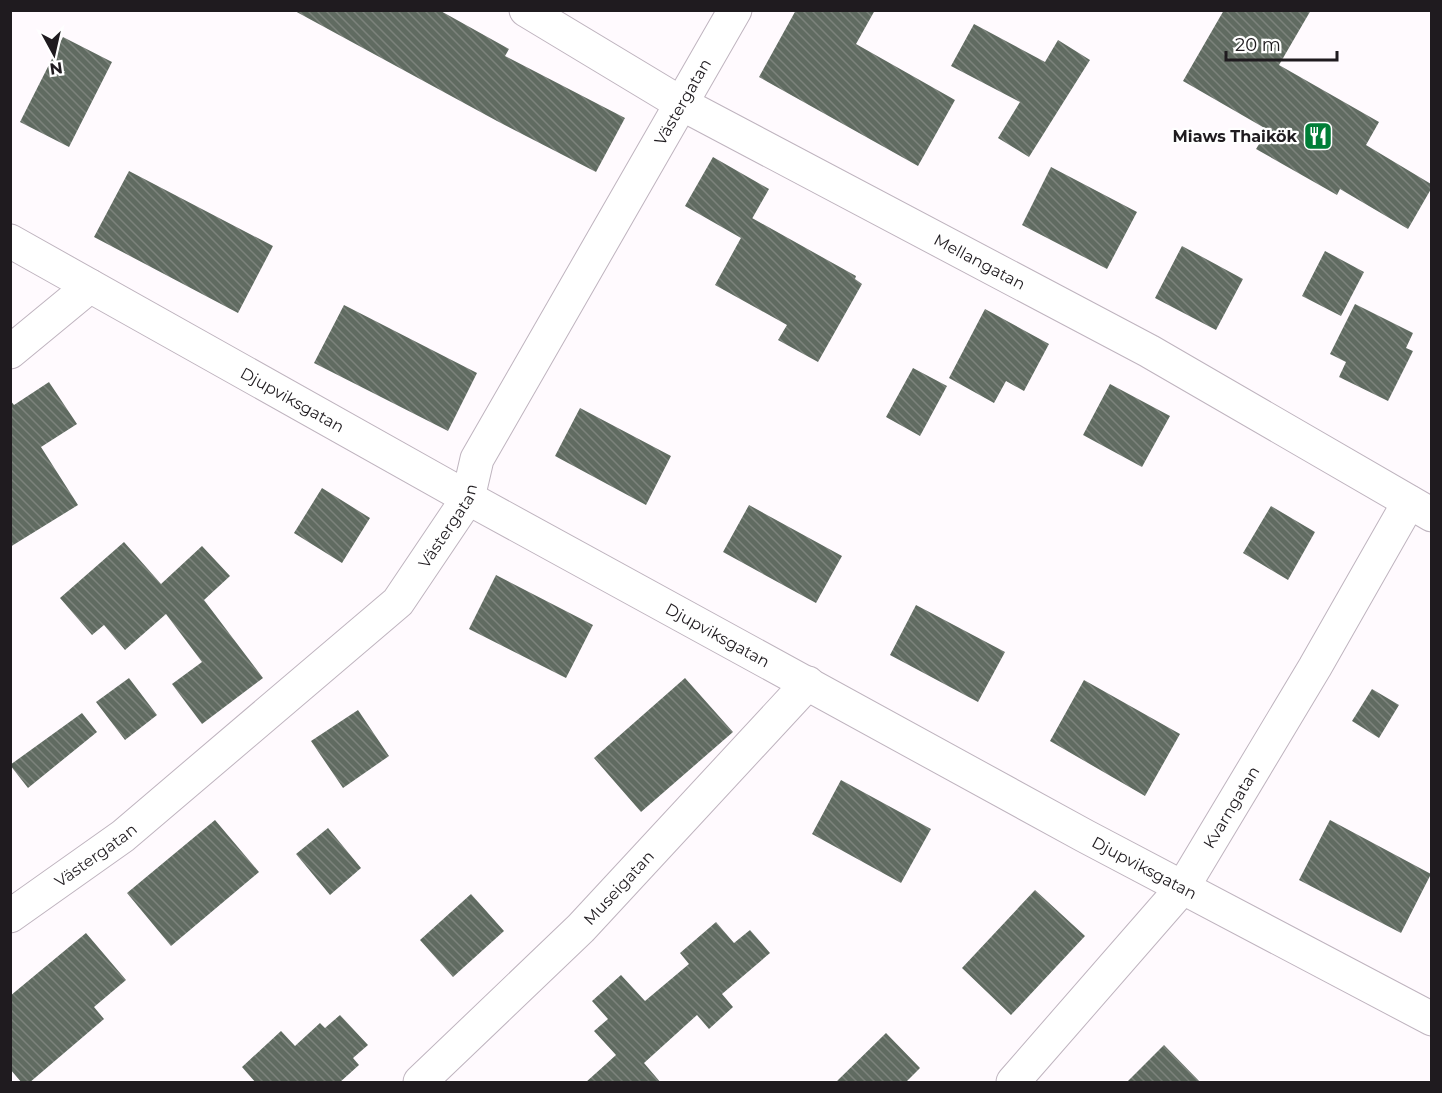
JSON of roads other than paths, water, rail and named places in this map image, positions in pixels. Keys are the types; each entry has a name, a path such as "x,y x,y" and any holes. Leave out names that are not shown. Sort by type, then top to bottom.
{"street":[{"name":"Mellangatan","path":"526,10 682,104 1149,351 1420,509"},
{"name":"Västergatan","path":"10,916 123,836 398,602 468,498 477,459 735,10"},
{"name":"Djupviksgatan","path":"10,241 468,498 1085,836 1431,1019"},
{"path":"10,352 90,286"},
{"name":"Kvarngatan","path":"1013,1083 1183,887 1315,667 1420,509"},
{"name":"Museigatan","path":"420,1083 581,928 808,683"}],"place":[{"name":"Miaws Thaikök","path":"1318,136"}]}
